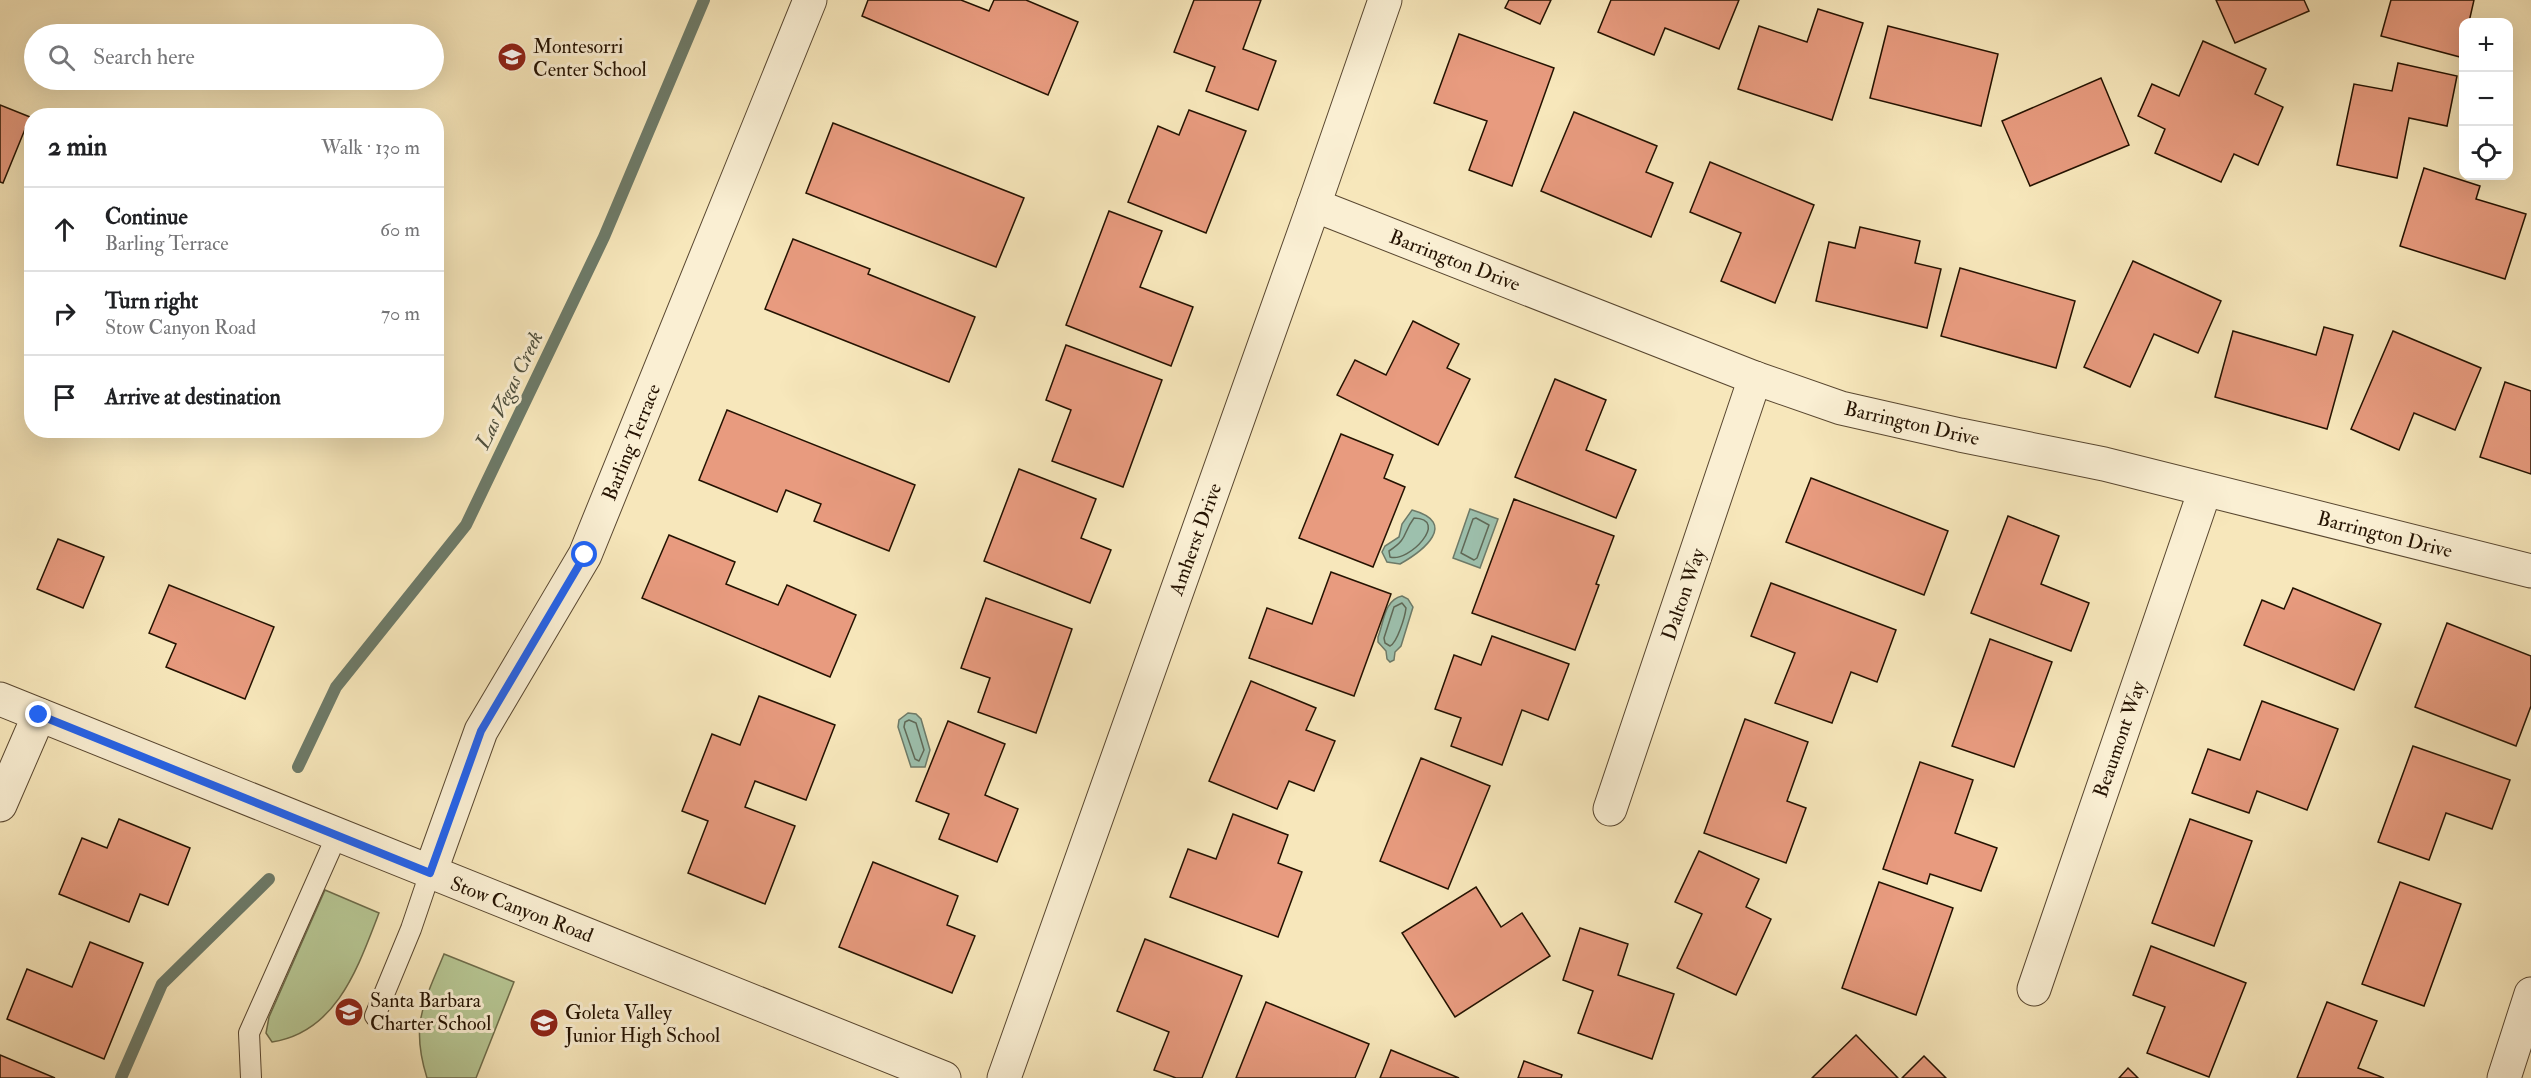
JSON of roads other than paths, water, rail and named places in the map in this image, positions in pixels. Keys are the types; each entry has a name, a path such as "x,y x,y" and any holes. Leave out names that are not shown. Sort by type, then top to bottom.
{"street":[{"name":"Barling Terrace","path":"430,873 481,731 585,555 810,0"},
{"name":"Amherst Drive","path":"1004,1078 1385,0"},
{"name":"Barrington Drive","path":"1314,205 1755,378 1841,408 2104,464 2531,571"},
{"name":"Dalton Way","path":"1610,809 1755,378"},
{"name":"Beaumont Way","path":"2034,989 2205,490"},
{"name":"Stow Canyon Road","path":"0,699 944,1078"},
{"path":"0,805 39,715"},
{"path":"2504,1078 2531,994"}],"lane":[{"path":"251,1078 249,1034 338,835"},
{"path":"375,1016 411,929 430,873"}],"water":[{"path":"1470,509 1498,519 1480,568 1453,558"},
{"path":"1412,510 1433,522 1435,529 1432,537 1418,552 1400,564 1387,562 1382,552 1385,546 1399,537 1402,524"},
{"path":"1402,596 1408,599 1413,607 1401,646 1395,652 1394,660 1390,662 1386,651 1378,642 1378,637 1388,607 1396,598"},
{"path":"908,713 916,714 921,719 930,750 925,767 911,767 898,727 899,720"}],"waterway":[{"name":"Las Vegas Creek","path":"298,767 336,687 466,525 604,237 704,0"},
{"name":"Las Vegas Creek","path":"121,1078 162,984 269,879"}],"place":[{"name":"Montesorri Center School","path":"512,57"},
{"name":"Santa Barbara Charter School","path":"349,1012"},
{"name":"Goleta Valley Junior High School","path":"544,1023"}]}
